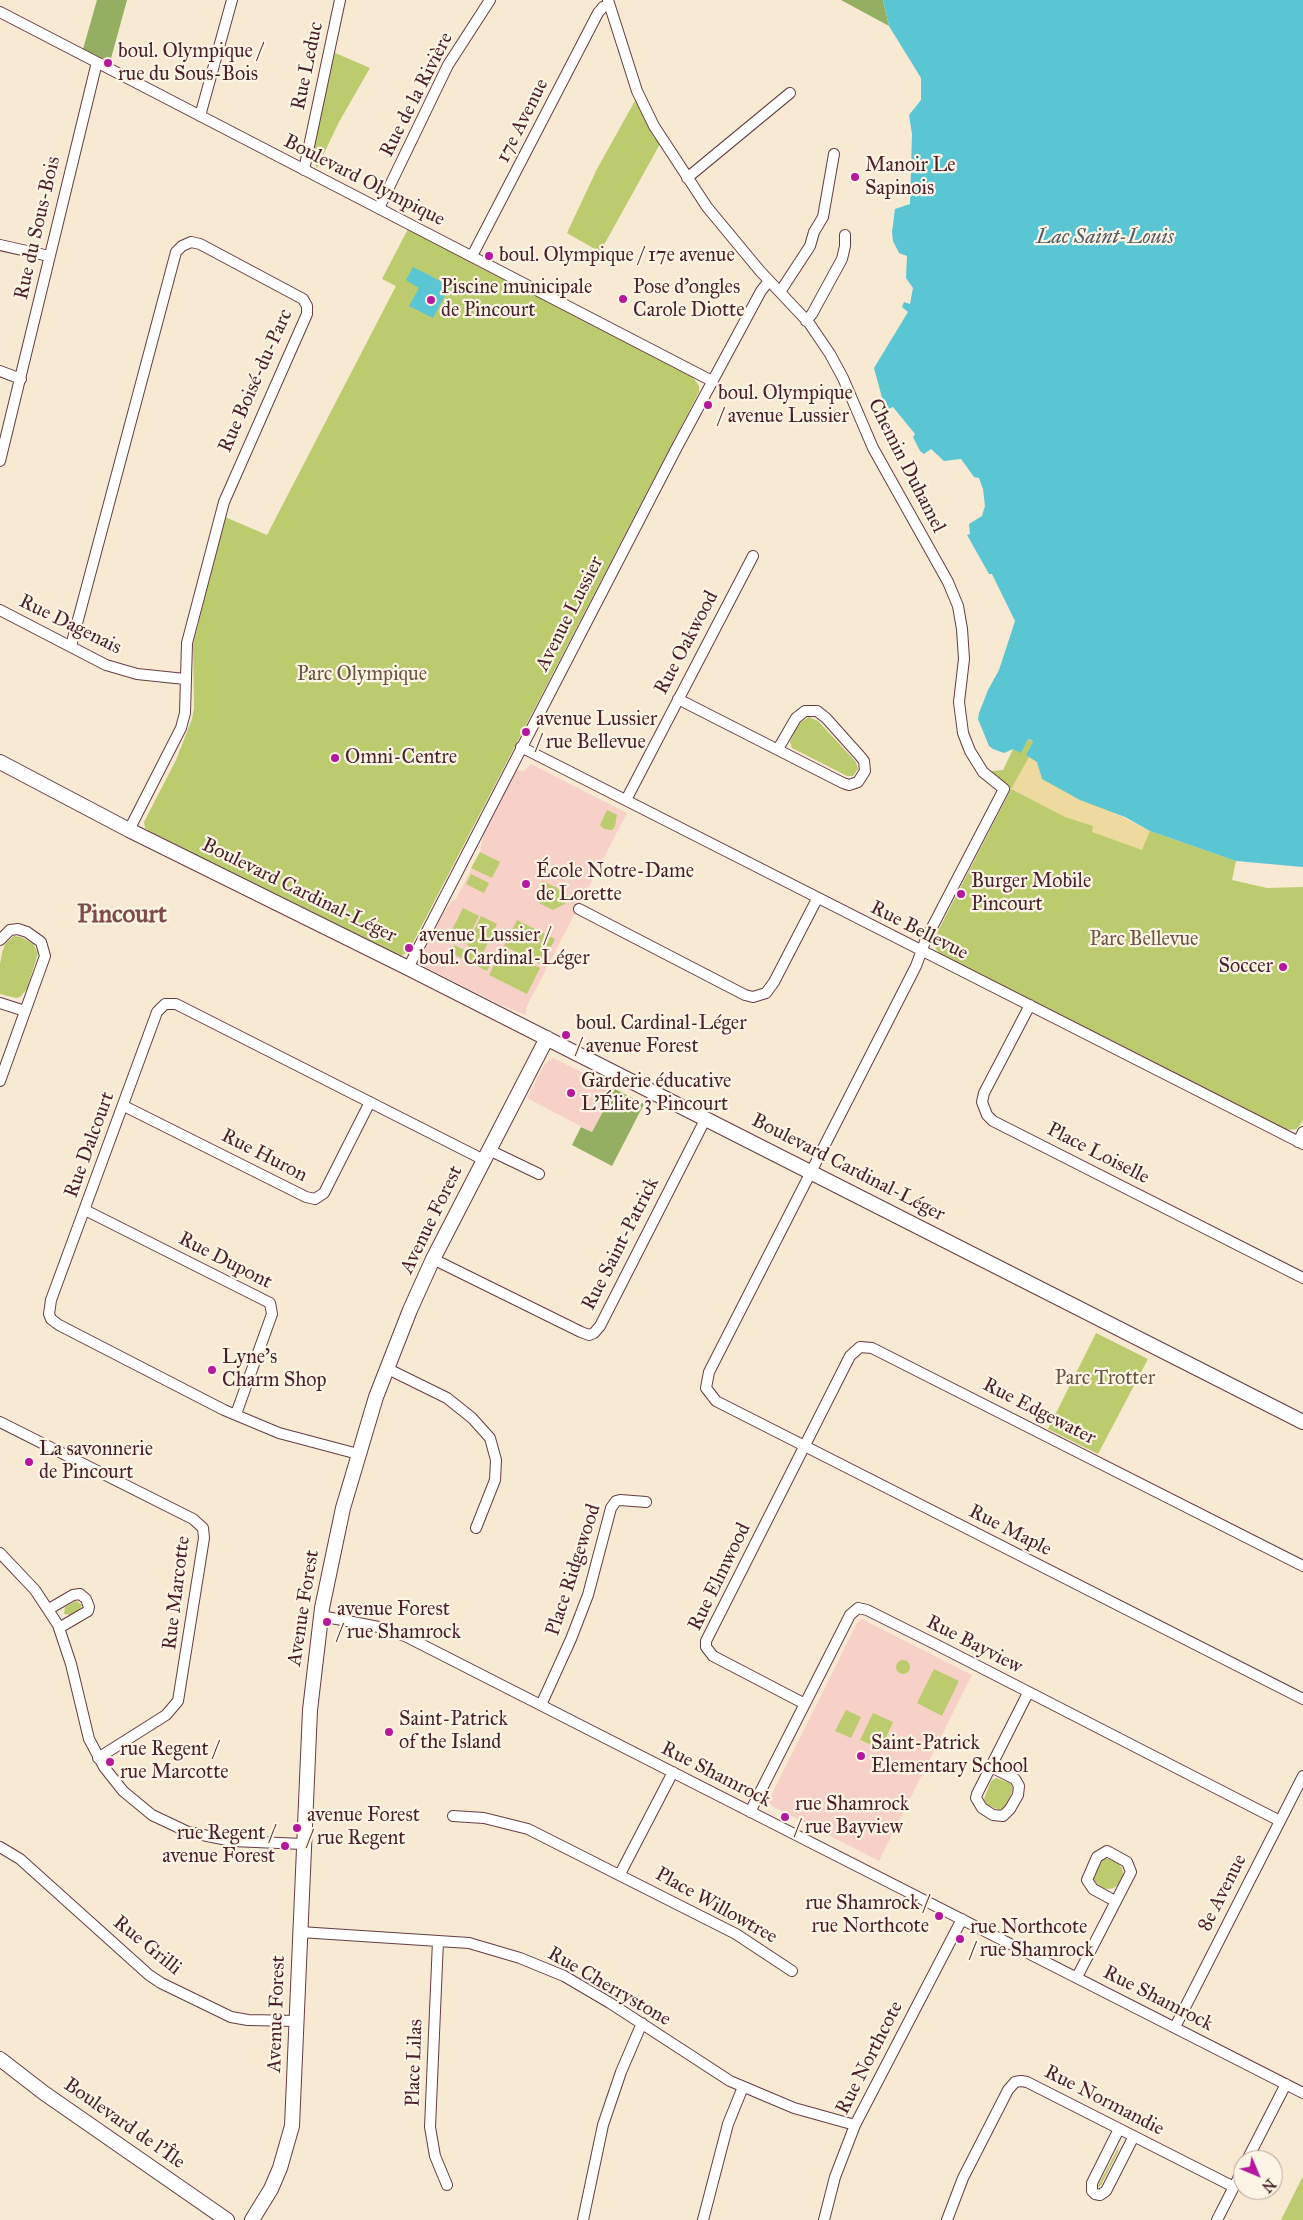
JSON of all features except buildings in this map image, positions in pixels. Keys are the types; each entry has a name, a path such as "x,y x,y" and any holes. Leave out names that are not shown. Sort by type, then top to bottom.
{"street":[{"path":"200,116 232,0"},
{"name":"Rue Leduc","path":"304,170 340,0"},
{"name":"Rue de la Rivière","path":"379,208 448,65 490,0"},
{"name":"Chemin Duhamel","path":"608,2 639,97 687,178 714,217 806,321 836,363 876,454 953,593 961,617 964,645 959,701 963,733 970,751 983,772 1004,789 921,952"},
{"name":"17e Avenue","path":"472,256 588,32 601,9 608,2"},
{"name":"Boulevard Olympique","path":"0,12 712,381"},
{"name":"Rue du Sous-Bois","path":"0,461 97,62"},
{"path":"687,178 790,93"},
{"path":"780,292 810,246 814,232 823,217 834,154"},
{"path":"806,321 812,314 842,259 845,235"},
{"name":"Rue Boisé-du-Parc","path":"71,646 176,252 182,246 191,242 200,244 303,299 307,306 307,314 224,502 191,620 187,643 185,713 181,728 129,830"},
{"path":"0,245 50,256"},
{"name":"Avenue Lussier","path":"408,968 712,381 761,291 769,281"},
{"path":"0,371 21,379"},
{"name":"Rue Oakwood","path":"626,800 753,556"},
{"name":"Rue Dagenais","path":"0,610 106,665 137,674 185,679"},
{"path":"678,699 843,783 849,785 858,782 865,771 864,761 860,756 826,718 817,712 805,711 796,718 778,749"},
{"name":"Rue Bellevue","path":"521,747 921,952 1030,1005 1301,1143"},
{"name":"Boulevard Cardinal-Léger","path":"0,762 129,830 706,1118 1303,1422"},
{"path":"579,909 745,995 753,997 766,993 774,982 817,899"},
{"path":"0,940 4,934 18,929 36,937 44,949 43,965 0,1081"},
{"path":"811,1172 916,966 921,952"},
{"path":"0,1003 25,1011"},
{"name":"Rue Dalcourt","path":"358,1454 279,1433 236,1414 51,1319 49,1308 51,1300 160,1007 170,1003 176,1004 370,1102 486,1155 539,1174"},
{"name":"Place Loiselle","path":"1030,1005 984,1093 982,1102 987,1116 993,1121 1303,1278"},
{"name":"Avenue Forest","path":"252,2220 276,2178 290,2135 311,1700 321,1616 334,1546 358,1454 386,1368 433,1259 547,1038"},
{"name":"Rue Huron","path":"124,1106 306,1197 315,1199 324,1193 370,1102"},
{"name":"Rue Saint-Patrick","path":"433,1259 581,1332 589,1335 594,1333 600,1326 706,1118"},
{"path":"1301,1143 1303,1132"},
{"name":"Rue Maple","path":"811,1172 709,1372 706,1388 716,1401 1303,1699"},
{"name":"Rue Dupont","path":"85,1210 270,1303 272,1314 236,1414"},
{"name":"Rue Edgewater","path":"805,1446 850,1356 854,1350 866,1346 1049,1436 1303,1566"},
{"path":"386,1368 454,1402 490,1438 496,1460 495,1480 476,1528"},
{"name":"Rue Marcotte","path":"0,1422 193,1519 203,1528 204,1538 178,1702 166,1715 98,1758"},
{"name":"Rue Elmwood","path":"805,1446 706,1641 706,1647 713,1656 805,1704"},
{"name":"Place Ridgewood","path":"541,1705 568,1647 588,1595 610,1508 616,1501 620,1500 646,1502"},
{"path":"0,1553 26,1579 49,1609 59,1628 71,1664 85,1730 109,1776 133,1800 152,1815 175,1827 215,1839 303,1844"},
{"path":"49,1609 76,1594 84,1596 86,1599 89,1607 88,1611 59,1628"},
{"name":"Rue Bayview","path":"750,1812 850,1615 858,1608 867,1610 1280,1821"},
{"name":"Rue Shamrock","path":"321,1616 384,1628 407,1636 1303,2093"},
{"path":"991,1767 1015,1779 1019,1786 1018,1794 1010,1809 1003,1816 993,1814 982,1808 976,1802 977,1794 1028,1693"},
{"path":"620,1874 673,1772"},
{"name":"8e Avenue","path":"1174,2027 1303,1776"},
{"name":"Place Willowtree","path":"453,1816 484,1818 528,1829 736,1934 792,1971"},
{"name":"Rue Grilli","path":"0,1847 20,1859 148,1975 161,1983 231,2017 248,2020 297,2021"},
{"path":"1076,1977 1129,1877 1131,1868 1127,1862 1107,1851 1099,1854 1087,1880 1093,1889 1115,1901"},
{"name":"Rue Northcote","path":"824,2220 835,2177 855,2125 962,1919"},
{"name":"Rue Cherrystone","path":"300,1932 469,1943 520,1958 564,1976 642,2023 716,2073 743,2088 794,2108 855,2125"},
{"name":"Place Lilas","path":"438,1940 430,2127 435,2156 447,2185"},
{"path":"583,2220 604,2125 621,2072 642,2023"},
{"name":"Boulevard de l'Île","path":"0,2059 44,2093 227,2220"},
{"name":"Rue Normandie","path":"947,2220 963,2178 1008,2090 1015,2082 1027,2082 1233,2186"},
{"path":"1252,2150 1286,2084"},
{"path":"703,2220 728,2124 743,2088"},
{"path":"1120,2129 1092,2183 1092,2191 1096,2194 1100,2195 1106,2191 1134,2136"},
{"path":"1217,2220 1233,2189"}],"shaded area":[{"name":"École Notre-Dame de Lorette","path":"531,764 627,813 526,1008 526,1015 503,1006 425,967 420,958 450,903 456,899 480,852 485,827 515,770 524,771"},
{"name":"Garderie éducative L'Élite 3 Pincourt","path":"553,1058 615,1089 592,1132 527,1098 545,1064"},
{"name":"Saint-Patrick Elementary School","path":"862,1619 972,1675 879,1861 772,1806 768,1802 857,1623"}],"green space":[{"path":"97,0 127,0 110,62 83,49"},
{"path":"841,0 883,0 889,26"},
{"path":"333,52 370,68 339,122 317,168 312,159"},
{"path":"636,99 653,136 660,144 600,252 567,233 597,169"},
{"name":"Parc Olympique","path":"408,229 692,376 699,386 699,392 408,952 399,957 151,832 145,828 144,822 176,760 192,719 194,708 193,645 225,517 267,535 396,286 382,279"},
{"path":"809,717 818,721 856,762 858,769 853,776 847,776 792,748 790,742 798,724"},
{"name":"Parc Bellevue","path":"1028,739 1033,742 1040,775 1049,785 1150,831 1236,861 1232,880 1267,888 1303,887 1303,1120 1297,1129 1285,1130 952,962 936,949 934,939 1011,789 991,771 1003,770 1013,749"},
{"path":"607,810 617,815 615,826 612,830 604,829 600,825"},
{"path":"480,852 500,862 492,878 471,868"},
{"path":"471,874 489,883 484,893 466,884"},
{"path":"543,881 557,888 568,897 565,904 553,910 539,903 539,888"},
{"path":"463,908 479,916 465,944 449,936"},
{"path":"481,916 497,924 483,953 467,945"},
{"path":"517,920 555,939 542,965 504,946"},
{"path":"14,936 21,937 33,944 38,953 27,989 20,997 16,998 0,994 2,953 5,944"},
{"path":"454,945 491,963 487,971 451,953"},
{"path":"502,949 540,968 527,994 489,975"},
{"path":"615,1089 644,1104 612,1166 572,1145 581,1127 592,1132"},
{"name":"Parc Trotter","path":"1096,1333 1148,1359 1098,1454 1048,1429"},
{"path":"76,1601 82,1605 80,1609 70,1615 64,1614 65,1607"},
{"path":"903,1660 908,1662 910,1667 908,1672 903,1674 898,1672 896,1667 898,1662"},
{"path":"934,1669 959,1681 942,1716 917,1703"},
{"path":"846,1710 861,1717 851,1738 835,1731"},
{"path":"873,1713 893,1722 881,1749 860,1740"},
{"path":"996,1778 1010,1783 1013,1789 1006,1806 1000,1810 987,1805 984,1799 991,1781"},
{"path":"1108,1859 1118,1864 1123,1874 1118,1884 1108,1889 1098,1884 1093,1874 1098,1864"},
{"path":"1119,2146 1118,2152 1100,2187 1098,2186"},
{"path":"1303,2176 1303,2220 1281,2220"}],"sand":[{"path":"1029,757 1037,762 1040,775 1150,831 1142,850 1092,832 1093,826 1065,817 1011,789"}],"water":[{"name":"Lac Saint-Louis","path":"883,0 1303,0 1303,867 1236,861 1150,831 1125,817 1080,800 1042,779 1037,762 1026,755 1033,742 1031,740 1028,739 1021,753 1013,749 1004,753 989,746 978,719 979,713 988,690 999,670 1015,621 992,574 989,574 967,535 970,534 969,524 982,516 985,506 983,489 979,478 974,477 961,459 944,461 931,449 924,454 920,451 913,437 915,434 893,407 888,409 884,405 874,368 908,312 902,307 904,302 910,304 913,288 906,278 907,256 899,253 893,241 892,232 895,209 910,204 912,134 909,115 921,100 921,78 889,26"},
{"path":"413,267 450,286 433,318 409,306 419,288 406,280"}],"place":[{"name":"boul. Olympique / rue du Sous-Bois","path":"108,63"},
{"name":"Manoir Le Sapinois","path":"855,177"},
{"name":"boul. Olympique / 17e avenue","path":"489,256"},
{"name":"Pose d'ongles Carole Diotte","path":"623,299"},
{"name":"Piscine municipale de Pincourt","path":"431,300"},
{"name":"boul. Olympique / avenue Lussier","path":"708,405"},
{"name":"avenue Lussier / rue Bellevue","path":"526,732"},
{"name":"Omni-Centre","path":"335,758"},
{"name":"École Notre-Dame de Lorette","path":"526,884"},
{"name":"Burger Mobile Pincourt","path":"961,894"},
{"name":"avenue Lussier / boul. Cardinal-Léger","path":"409,948"},
{"name":"Soccer","path":"1283,967"},
{"name":"boul. Cardinal-Léger / avenue Forest","path":"566,1035"},
{"name":"Garderie éducative L'Élite 3 Pincourt","path":"571,1093"},
{"name":"Lyne's Charm Shop","path":"212,1370"},
{"name":"La savonnerie de Pincourt","path":"29,1462"},
{"name":"avenue Forest / rue Shamrock","path":"327,1622"},
{"name":"Saint-Patrick of the Island","path":"389,1732"},
{"name":"Saint-Patrick Elementary School","path":"861,1756"},
{"name":"rue Regent / rue Marcotte","path":"110,1762"},
{"name":"rue Shamrock / rue Bayview","path":"785,1817"},
{"name":"avenue Forest / rue Regent","path":"297,1828"},
{"name":"rue Regent / avenue Forest","path":"285,1846"},
{"name":"rue Shamrock / rue Northcote","path":"939,1916"},
{"name":"rue Northcote / rue Shamrock","path":"960,1939"}],"district":[{"name":"Pincourt","path":"122,916"}]}
